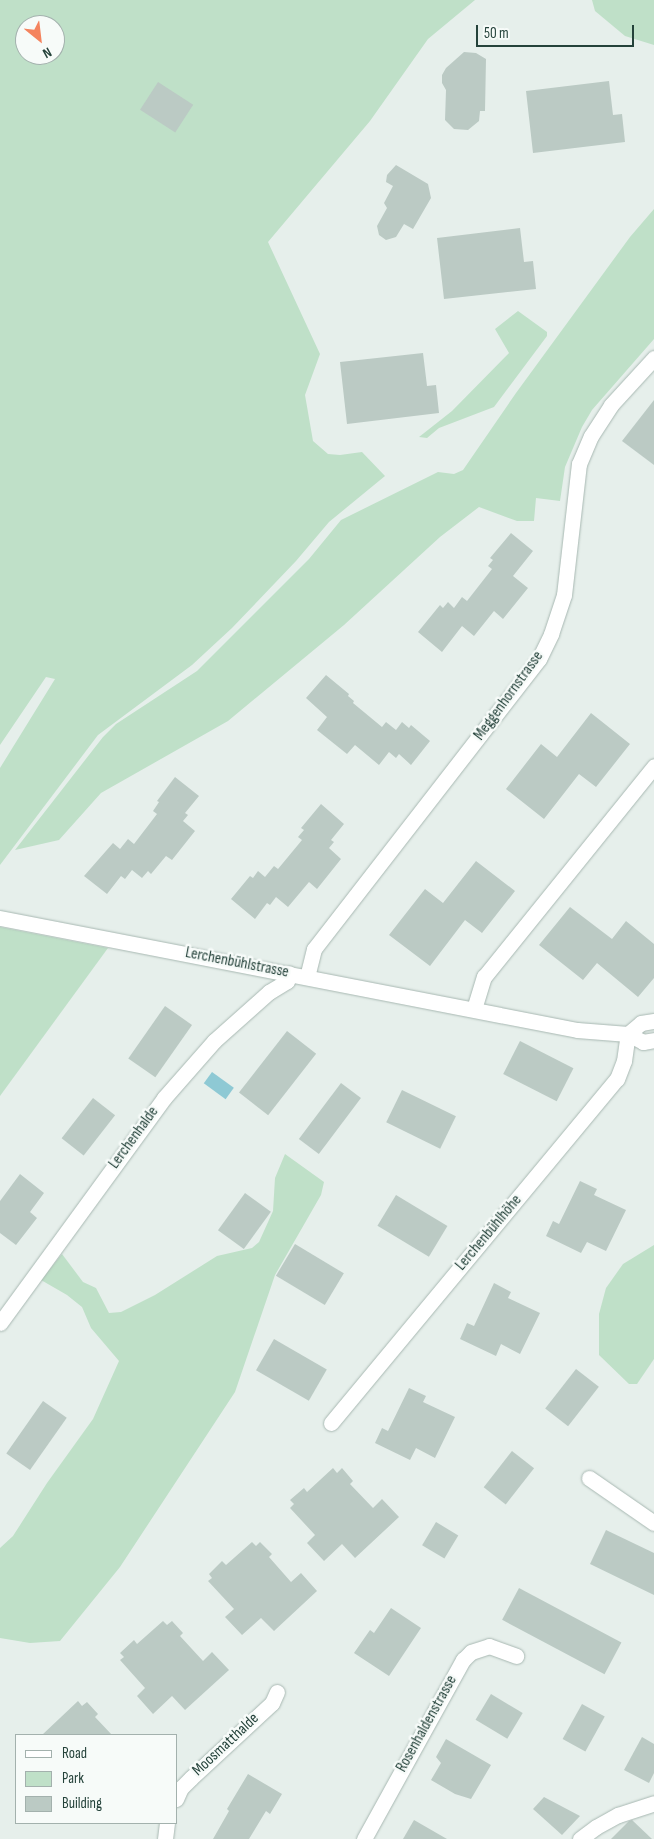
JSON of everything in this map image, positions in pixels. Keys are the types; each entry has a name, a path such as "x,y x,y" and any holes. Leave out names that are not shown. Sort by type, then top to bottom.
{"street":[{"name":"Meggenhornstrasse","path":"307,977 314,949 539,659 551,634 564,595 579,464 591,436 611,405 654,358"},
{"path":"474,1009 484,978 654,766"},
{"name":"Lerchenbühlstrasse","path":"0,918 577,1030 628,1034 643,1042 654,1040"},
{"name":"Lerchenhalde","path":"0,1323 164,1098 214,1041 269,992 286,981 289,973"},
{"path":"628,1034 641,1023 654,1021"},
{"name":"Lerchenbühlhöhe","path":"331,1423 617,1079 624,1060 628,1034"},
{"path":"589,1478 654,1523"},
{"name":"Rosenhaldenstrasse","path":"364,1839 463,1660 471,1652 489,1646 516,1656"},
{"name":"Moosmatthalde","path":"178,1795 191,1778 272,1703 277,1692"},
{"path":"580,1839 618,1815 654,1803"},
{"path":"165,1839 167,1824"}],"green space":[{"path":"0,0 475,0 428,39 370,121 268,242 320,354 305,395 313,441 328,454 340,455 362,452 385,476 329,522 296,561 232,628 192,665 98,735 0,865 0,768 55,679 46,677 0,745"},
{"path":"592,0 654,0 654,45 625,36 595,11"},
{"path":"654,209 654,339 592,410 582,427 565,467 560,501 536,498 534,521 517,521 479,507 440,537 344,625 228,721 101,793 59,840 15,850 103,737 116,724 197,671 309,559 341,520 438,472 454,474 463,470 516,393 630,237"},
{"path":"518,311 547,332 547,336 494,407 439,428 427,438 419,437 452,411 509,353 495,329"},
{"path":"0,927 108,948 0,1096"},
{"path":"285,1154 324,1182 321,1195 275,1275 235,1392 120,1567 60,1641 30,1643 0,1638 0,1548 13,1536 47,1483 93,1419 119,1361 91,1328 82,1307 67,1295 41,1280 62,1254 83,1282 96,1288 109,1313 121,1312 155,1295 217,1256 252,1248 259,1242 273,1211 275,1178"},
{"path":"654,1245 654,1359 637,1384 629,1384 599,1355 599,1314 606,1288 623,1264"}],"water":[{"path":"212,1072 234,1088 226,1099 204,1083"}],"building":[{"path":"464,52 476,53 486,59 485,111 480,111 479,121 468,130 454,129 445,120 446,90 442,83 442,75 446,68"},
{"path":"609,81 613,115 622,114 625,142 533,153 526,91"},
{"path":"158,82 193,105 175,133 140,110"},
{"path":"396,165 428,184 431,198 413,229 404,224 396,237 386,240 379,235 377,226 387,208 384,203 393,186 386,182 387,175"},
{"path":"520,228 524,262 533,261 536,289 444,299 437,238"},
{"path":"423,353 427,386 436,385 439,413 347,424 340,362"},
{"path":"654,400 654,465 622,441"},
{"path":"511,533 533,551 513,576 528,588 503,619 494,611 474,636 462,626 442,652 418,632 440,605 443,608 448,602 454,608 462,597 467,601 492,569 488,566 493,560 490,558"},
{"path":"326,675 349,694 348,696 354,701 353,703 382,727 386,722 396,730 402,722 409,728 411,725 430,741 411,765 399,754 396,758 389,752 379,765 355,745 347,754 317,730 327,717 306,698"},
{"path":"591,713 630,744 596,787 579,774 544,819 506,789 541,744 557,757"},
{"path":"175,777 199,796 185,813 188,815 183,821 195,831 172,860 166,856 151,874 148,871 142,878 132,870 125,879 121,876 107,894 84,876 113,843 120,849 128,839 134,844 157,814 153,811 159,802 157,801"},
{"path":"321,804 344,824 331,840 334,842 329,848 341,859 317,889 309,882 288,907 276,897 270,905 267,903 255,919 231,899 250,876 253,878 258,871 265,877 274,866 278,869 302,840 298,837 304,830 301,828"},
{"path":"476,861 515,891 482,933 465,920 430,966 389,935 425,889 443,903"},
{"path":"570,907 612,939 626,921 654,944 654,978 638,997 597,963 583,980 539,945"},
{"path":"165,1006 192,1025 155,1077 128,1058"},
{"path":"287,1031 316,1054 268,1115 239,1092"},
{"path":"520,1041 573,1068 557,1101 503,1074"},
{"path":"341,1083 361,1098 319,1154 299,1139"},
{"path":"402,1090 456,1116 440,1149 386,1122"},
{"path":"93,1098 115,1115 84,1155 62,1138"},
{"path":"20,1174 44,1193 30,1212 37,1218 16,1245 0,1233 0,1201"},
{"path":"580,1181 597,1189 594,1195 626,1210 606,1251 587,1242 581,1253 546,1236 553,1221 559,1224"},
{"path":"245,1193 271,1212 244,1249 218,1230"},
{"path":"396,1195 447,1226 429,1257 377,1226"},
{"path":"295,1244 344,1273 325,1305 276,1276"},
{"path":"494,1283 511,1292 508,1298 540,1313 520,1354 501,1344 496,1356 460,1339 467,1323 474,1326"},
{"path":"274,1339 327,1370 309,1401 256,1370"},
{"path":"576,1369 599,1387 568,1426 545,1408"},
{"path":"409,1388 426,1396 423,1402 455,1417 435,1458 416,1448 410,1460 375,1443 382,1428 388,1431"},
{"path":"43,1401 67,1418 30,1470 6,1453"},
{"path":"512,1451 534,1468 506,1504 484,1487"},
{"path":"333,1468 337,1473 342,1468 353,1481 350,1484 373,1508 382,1499 399,1517 355,1558 342,1544 324,1561 307,1543 315,1535 290,1508 294,1504 290,1500 304,1488 307,1492"},
{"path":"436,1522 458,1535 444,1559 422,1545"},
{"path":"606,1530 654,1553 654,1595 590,1564"},
{"path":"252,1542 256,1546 260,1542 272,1554 269,1557 291,1582 301,1573 317,1591 274,1631 261,1618 242,1635 225,1617 234,1609 208,1581 212,1578 209,1574 222,1561 226,1565"},
{"path":"519,1588 621,1642 605,1674 502,1620"},
{"path":"391,1608 421,1628 389,1676 354,1653 370,1630 374,1633"},
{"path":"163,1621 167,1625 172,1621 183,1633 180,1636 203,1661 212,1652 229,1670 185,1710 172,1696 153,1714 137,1696 145,1688 120,1660 124,1657 120,1653 134,1640 137,1644"},
{"path":"491,1694 523,1713 507,1739 476,1720"},
{"path":"78,1701 82,1706 87,1702 98,1714 95,1717 111,1734 43,1734"},
{"path":"582,1704 605,1717 585,1752 563,1739"},
{"path":"642,1737 654,1744 654,1773 649,1783 624,1770"},
{"path":"446,1739 491,1765 471,1799 455,1794 431,1780 441,1763 436,1757"},
{"path":"248,1774 282,1794 270,1814 266,1811 249,1839 213,1839 229,1811 227,1809"},
{"path":"544,1797 580,1816 562,1835 533,1809"},
{"path":"414,1820 447,1839 403,1839"},
{"path":"632,1820 652,1839 611,1839 629,1821"}]}
